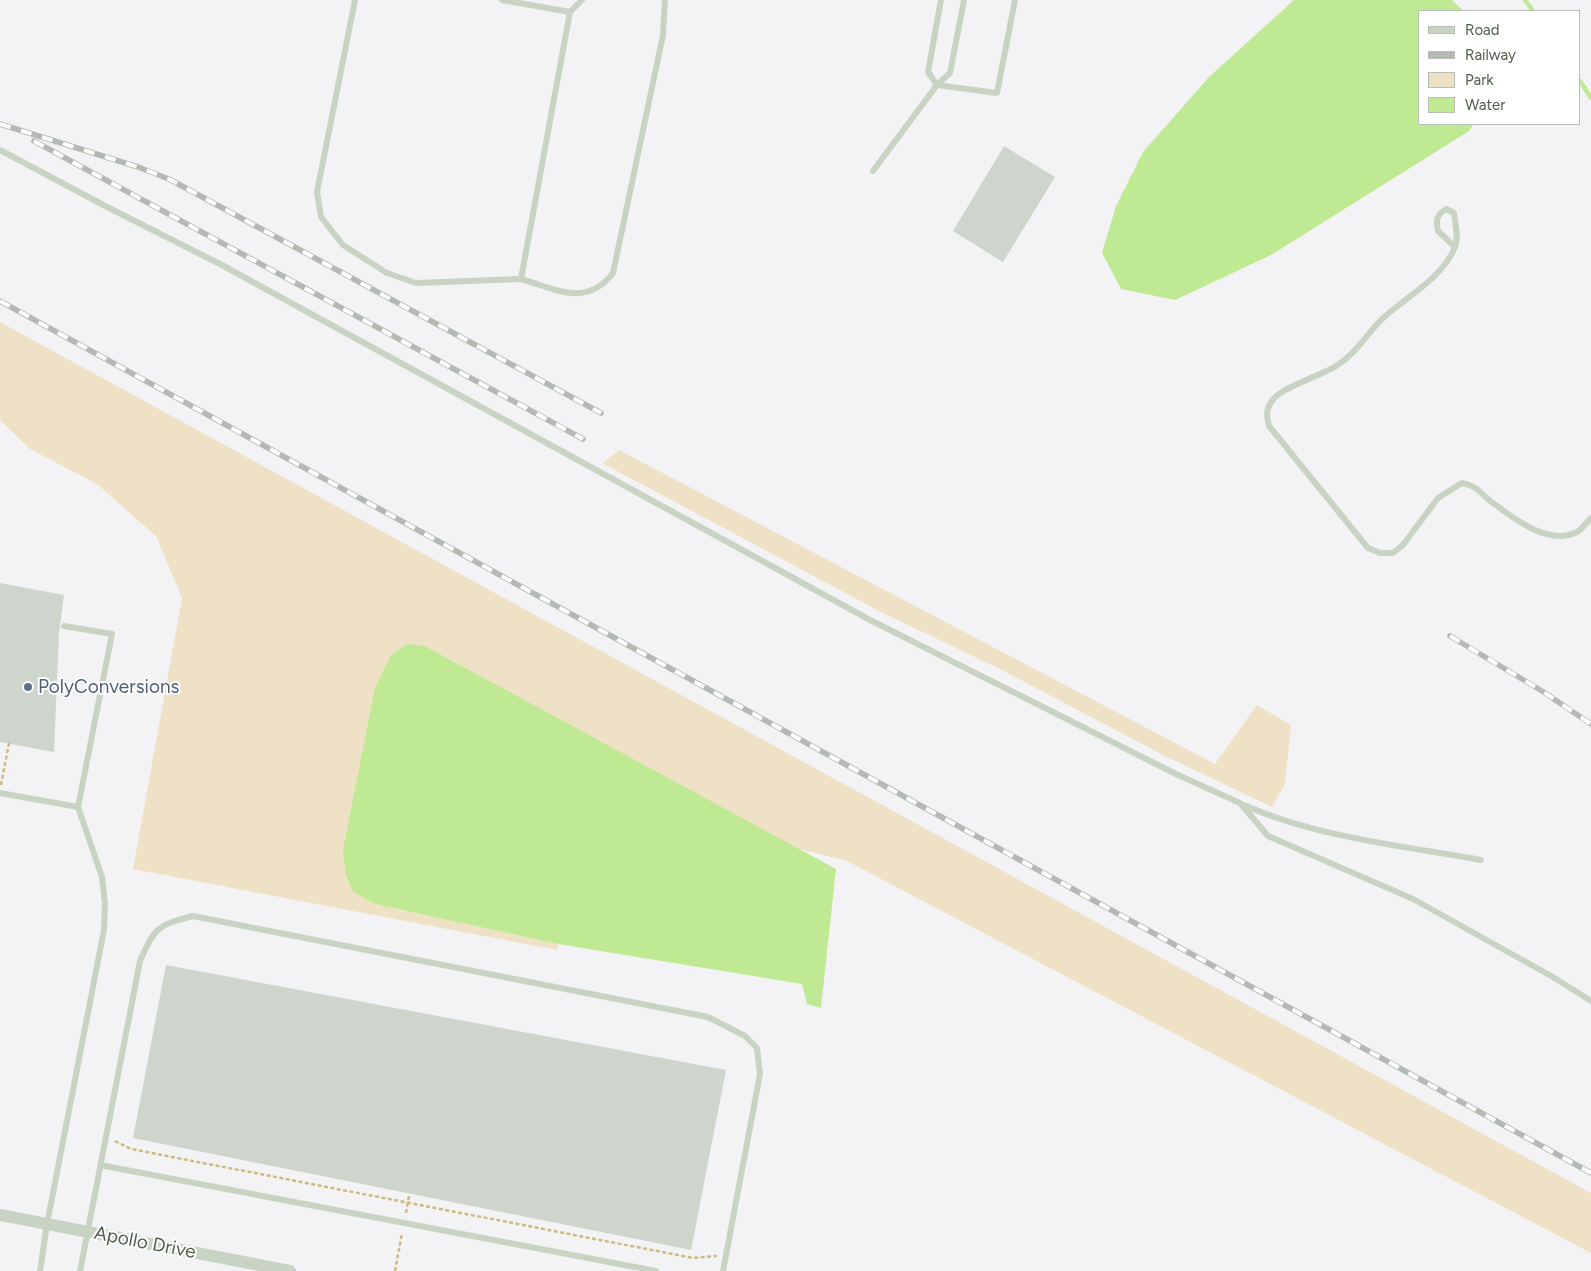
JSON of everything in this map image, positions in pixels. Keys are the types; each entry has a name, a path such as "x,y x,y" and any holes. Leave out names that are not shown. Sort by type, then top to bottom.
{"street":[{"name":"Apollo Drive","path":"0,1215 290,1271"}],"lane":[{"path":"354,0 317,192 321,216 342,245 387,273 416,284 521,278 575,295 604,285 613,273 663,35 665,0"},
{"path":"502,0 570,12"},
{"path":"521,278 570,12 582,0"},
{"path":"941,0 928,72 937,85 997,93 1015,0"},
{"path":"873,171 937,85 950,73 964,0"},
{"path":"0,150 108,208 220,264 870,620 1178,775 1264,814 1330,832 1480,860"},
{"path":"1455,247 1438,231 1436,219 1440,212 1446,209 1454,213 1456,229 1455,247 1440,271 1380,321 1356,349 1336,366 1278,395 1270,403 1267,418 1269,426 1368,548 1380,553 1393,553 1403,545 1438,498 1462,482 1475,485 1491,502 1518,520 1546,533 1564,535 1578,531 1591,518"},
{"path":"40,1271 47,1224 104,930 105,904 102,877 78,807 112,634 64,626"},
{"path":"0,793 78,807"},
{"path":"1240,803 1268,836 1413,899 1553,977 1591,1001"},
{"path":"80,1271 140,962 148,942 163,924 193,916 708,1017 746,1036 757,1048 760,1074 723,1271"},
{"path":"100,1165 656,1271"}],"path":[{"path":"0,789 9,743"},
{"path":"0,766 5,767"},
{"path":"106,1137 131,1149 693,1258 726,1255"}],"green space":[{"path":"0,322 1591,1193 1591,1253 847,861 795,848 425,646 346,875 353,892 375,904 558,944 557,950 133,869 182,598 156,536 97,484 30,449 0,420"},
{"path":"619,450 1215,764 1257,705 1291,725 1285,784 1272,807 1163,755 1000,669 881,612 602,463"}],"water":[{"path":"1294,0 1452,0 1463,10 1418,10 1418,125 1473,125 1469,131 1271,255 1175,300 1121,289 1102,253 1116,206 1143,152 1209,77"},
{"path":"408,644 425,646 836,869 821,1008 807,1004 802,984 558,944 375,904 353,892 346,875 343,850 375,688 391,655"}],"building":[{"path":"1004,146 1055,177 1003,262 953,231"},
{"name":"PolyConversions","path":"0,583 64,595 59,632 54,752 0,742"},
{"path":"166,965 726,1070 691,1250 133,1138"}],"waterway":[{"path":"1525,0 1532,10"},
{"path":"1581,83 1591,98"}],"railway":[{"path":"0,124 138,167 169,179 601,413"},
{"path":"34,141 583,439"},
{"path":"0,301 1591,1173"},
{"path":"1450,636 1542,691 1591,724"}],"place":[{"name":"PolyConversions","path":"28,687"}]}
